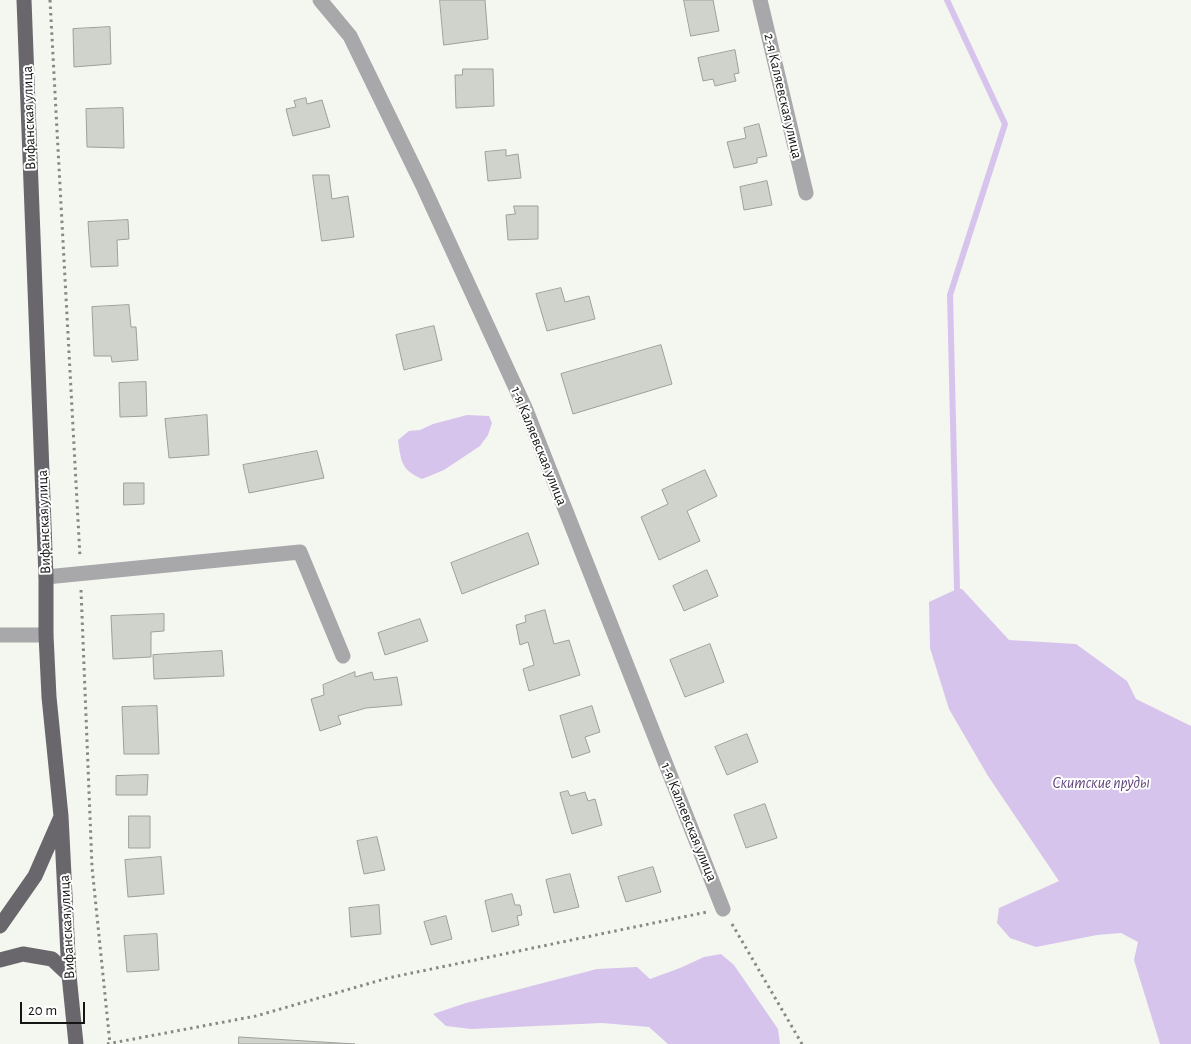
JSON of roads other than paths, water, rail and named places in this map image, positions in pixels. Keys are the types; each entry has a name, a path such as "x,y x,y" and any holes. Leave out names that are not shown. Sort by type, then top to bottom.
{"main road":[{"name":"Вифанская улица","path":"24,0 49,698 61,816 69,975 76,1044"},
{"path":"0,926 35,876 61,816"},
{"path":"0,960 24,954 52,959 69,975"}],"street":[{"name":"1-я Каляевская улица","path":"320,0 350,36 423,186 526,410 723,909"},
{"name":"2-я Каляевская улица","path":"760,0 806,192"},
{"path":"46,576 300,552 344,656"},
{"path":"0,635 46,635"}],"water":[{"path":"467,415 489,416 492,423 488,435 480,446 444,470 422,479 406,468 401,459 398,440 409,431 420,430 433,424"},
{"name":"Скитские пруды","path":"957,589 962,589 1009,640 1076,644 1127,681 1136,699 1191,726 1191,1044 1160,1044 1134,960 1138,942 1121,933 1097,935 1036,947 1010,938 997,923 999,908 1059,881 988,776 949,709 930,648 929,602"},
{"path":"721,954 734,965 778,1029 780,1044 668,1044 649,1027 602,1023 471,1029 446,1026 433,1014 466,1003 597,969 637,967 650,979 704,957"}],"waterway":[{"path":"947,0 1005,124 950,295 957,589 961,596"}]}
